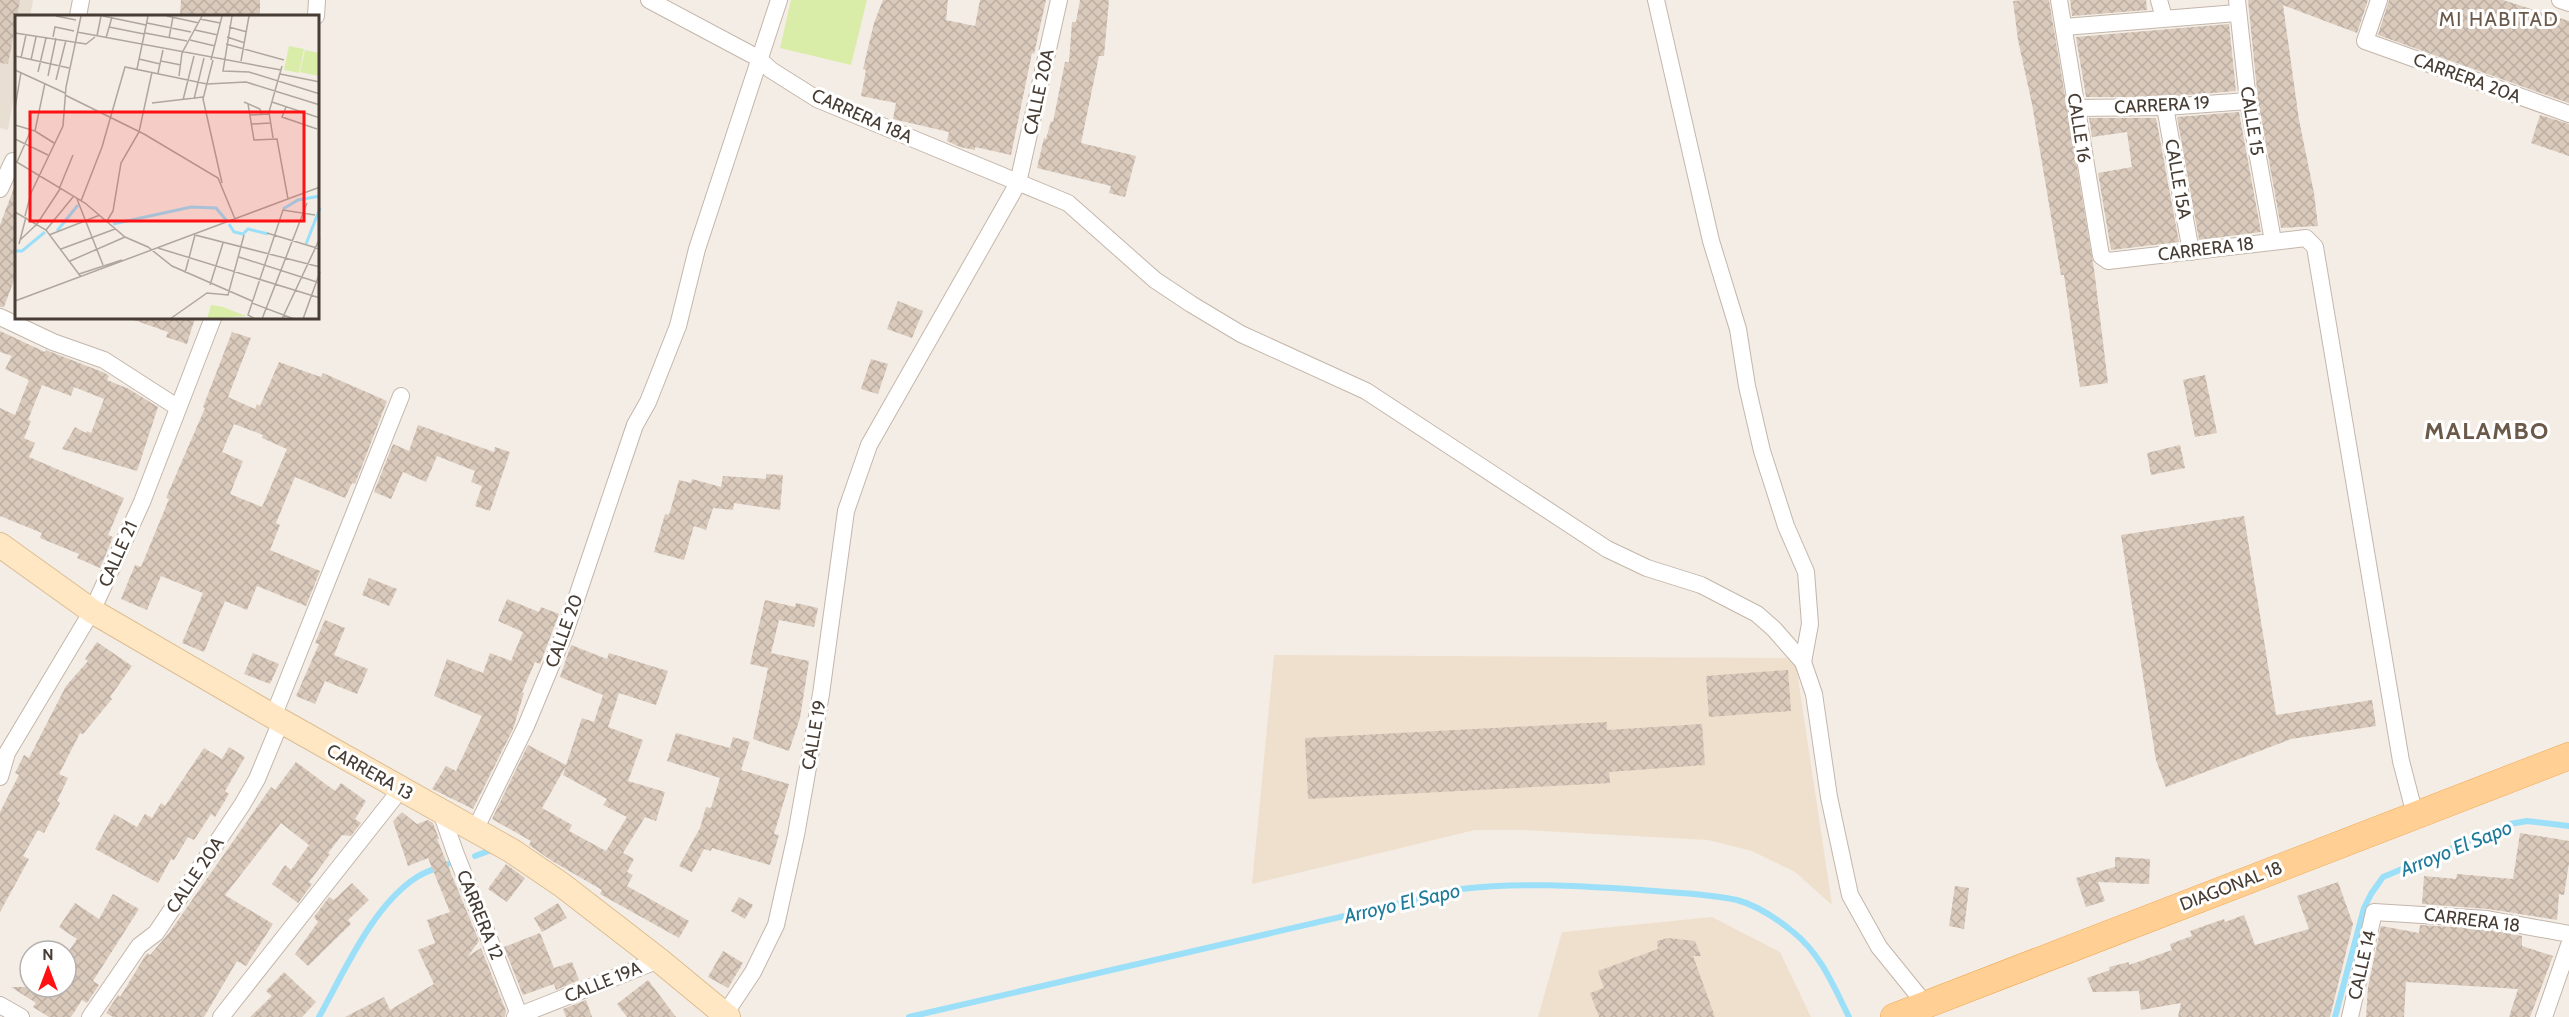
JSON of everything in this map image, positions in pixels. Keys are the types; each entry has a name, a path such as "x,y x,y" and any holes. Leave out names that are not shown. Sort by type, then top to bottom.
{"main road":[{"name":"DIAGONAL 18","path":"1894,1017 2569,756"}],"street":[{"path":"78,15 81,0"},
{"name":"CARRERA 18A","path":"649,0 758,58 771,70 817,99 1068,203 1155,280 1191,304 1241,334 1366,391 1607,549 1647,568 1701,585 1757,614 1774,629 1803,662"},
{"name":"CALLE 20","path":"475,830 526,726 565,632 635,425 648,402 678,326 697,249 778,0"},
{"name":"CALLE 20A","path":"869,444 1018,183 1059,0"},
{"path":"1656,0 1711,241 1738,329 1747,386 1762,451 1786,526 1806,572 1810,624 1803,662 1814,693 1829,797 1850,895 1879,947 1926,1005"},
{"name":"CALLE 16","path":"2059,0 2101,256"},
{"path":"2159,0 2164,18"},
{"name":"CARRERA 20A","path":"2379,0 2365,42 2569,114"},
{"path":"2560,0 2569,3"},
{"path":"2064,27 2164,18 2237,6"},
{"name":"CALLE 15","path":"2237,6 2248,100 2273,241"},
{"name":"CARRERA 19","path":"2076,108 2165,107 2248,100"},
{"name":"CALLE 15A","path":"2165,107 2191,252"},
{"path":"0,189 10,160"},
{"name":"CARRERA 18","path":"2101,256 2108,261 2306,238 2315,247 2401,761 2415,815"},
{"path":"0,317 53,342 104,360 177,407"},
{"name":"CALLE 21","path":"0,777 7,753 92,611 142,502 212,320"},
{"name":"CALLE 20A","path":"90,1017 139,946 156,933 242,805 256,779 401,396"},
{"name":"CALLE 19","path":"727,1016 753,972 776,925 796,835 821,693 846,511 869,444"},
{"name":"CARRERA 13","path":"0,545 92,611 277,719 512,851 562,885 727,1016"},
{"path":"221,1017 401,789"},
{"name":"CARRERA 12","path":"441,812 518,1016"},
{"name":"CARRERA 18","path":"2374,912 2487,918 2569,934"},
{"name":"CALLE 14","path":"2350,1017 2374,912"},
{"path":"2544,1017 2569,945"},
{"name":"CALLE 19A","path":"518,1016 659,960"},
{"path":"0,1005 21,1017"}],"shaded area":[{"path":"0,0 33,0 30,15 15,15 15,90 8,130 0,128"},
{"path":"1274,655 1795,658 1832,905 1795,872 1752,851 1708,840 1524,830 1475,830 1252,884"},
{"path":"1712,917 1780,952 1811,1017 1538,1017 1562,932"}],"green space":[{"path":"791,0 867,0 851,65 780,48"}],"building":[{"path":"0,0 20,0 17,15 15,15 8,64 0,63"},
{"path":"181,0 260,0 260,15 180,15"},
{"path":"883,0 948,0 946,20 975,26 980,0 1046,0 1034,54 1032,53 1011,155 975,147 975,150 960,147 947,141 949,132 893,119 896,103 861,96 866,70 863,69 874,23"},
{"path":"1080,0 1109,0 1104,56 1099,56 1081,143 1136,156 1125,197 1109,193 1111,186 1037,168 1044,138 1046,139 1051,121 1053,122 1065,62 1069,62 1072,22 1076,22"},
{"path":"2049,0 2094,269 2108,383 2080,387 2064,275 2061,275 2032,104 2018,40 2013,1"},
{"path":"2070,0 2146,0 2147,10 2072,16"},
{"path":"2248,0 2368,0 2357,33 2283,5 2299,120 2314,193 2318,226 2281,228 2258,100"},
{"path":"2389,0 2503,0 2569,21 2569,103 2378,35"},
{"path":"2229,24 2236,91 2165,97 2086,97 2076,37"},
{"path":"2239,112 2261,232 2199,240 2177,117"},
{"path":"2540,115 2569,124 2569,156 2531,143"},
{"path":"2089,118 2156,118 2179,242 2111,250 2098,173 2132,167 2127,132 2092,137"},
{"path":"15,185 15,278 4,307 0,307 0,225"},
{"path":"898,301 923,311 912,338 887,329"},
{"path":"134,320 194,320 187,344 166,337 168,332"},
{"path":"0,331 45,352 46,350 105,373 109,376 107,380 129,389 158,407 137,471 62,449 75,427 91,433 104,399 74,387 71,396 42,385 28,420 31,421 24,438 35,443 29,457 124,498 108,535 113,537 100,568 77,558 79,554 40,538 42,533 0,516 0,408 15,415 29,380 5,369 12,356 0,352"},
{"path":"232,332 251,338 228,397 255,409 257,404 260,406 279,362 321,377 323,373 387,401 355,484 352,483 345,498 295,477 276,523 280,525 270,550 320,571 306,606 257,586 247,610 225,601 204,652 182,643 203,593 161,576 147,610 121,599 135,565 141,567 169,499 166,498 205,408 203,407","holes":["234,424 263,435 262,438 287,449 262,507 230,494 243,461 222,452"]},
{"path":"871,359 888,364 878,394 861,389"},
{"path":"2205,375 2217,433 2195,437 2183,380"},
{"path":"418,425 494,452 495,447 510,452 490,511 475,506 482,486 471,482 475,471 437,456 426,482 403,472 391,499 374,492 393,444 409,451"},
{"path":"2180,445 2185,468 2151,475 2147,453"},
{"path":"766,474 783,475 780,510 734,503 733,510 713,508 706,530 694,526 684,560 654,552 665,514 669,515 679,480 691,483 692,479 721,487 723,476 766,479"},
{"path":"2244,516 2276,715 2372,700 2376,726 2291,739 2166,787 2156,760 2121,535"},
{"path":"369,578 397,589 389,606 362,595"},
{"path":"507,599 539,612 541,607 559,614 540,664 535,662 522,692 524,693 513,729 473,809 432,789 446,766 456,771 482,716 434,696 447,659 483,673 490,653 511,661 523,632 498,621"},
{"path":"765,600 795,607 796,603 818,608 814,627 779,620 771,653 809,661 800,718 789,751 753,739 768,668 750,664"},
{"path":"325,620 345,628 334,655 368,669 357,694 325,681 315,704 296,696 319,644 315,643"},
{"path":"97,642 132,666 110,697 112,699 83,734 80,733 59,774 68,778 57,801 60,803 44,833 38,830 23,856 29,859 0,912 0,812 19,775 15,773 24,755 29,758 66,686 88,661 85,659"},
{"path":"571,645 607,659 609,653 668,671 656,705 619,693 608,727 643,740 628,781 665,792 656,821 645,817 623,853 634,859 627,872 633,875 627,886 689,921 679,938 600,894 602,890 552,861 529,845 531,841 492,819 528,745 566,765 582,718 594,722 603,695 560,677","holes":["566,766 563,775 607,799 603,805 627,817 606,851 569,831 572,825 542,808"]},
{"path":"253,653 279,664 270,684 244,674"},
{"path":"1788,670 1791,711 1709,717 1706,676"},
{"path":"1607,722 1607,730 1702,724 1705,765 1609,772 1610,783 1308,799 1305,738"},
{"path":"676,733 730,748 733,737 750,742 741,770 789,784 774,834 779,835 770,865 712,848 711,851 704,849 692,872 679,866 700,828 706,807 711,808 720,778 667,761"},
{"path":"229,747 245,757 225,791 229,794 215,817 211,814 194,840 188,837 174,860 171,859 158,883 95,849 114,814 137,827 145,814 152,818 161,803 165,806 204,748 222,759"},
{"path":"296,762 335,791 341,783 366,801 355,819 361,823 351,836 342,835 309,882 312,884 298,903 272,884 285,865 291,870 309,845 281,823 225,895 273,924 246,966 237,961 204,1017 113,1017 106,1013 118,995 120,997 147,953 150,955 169,933 271,787 275,790"},
{"path":"402,812 417,824 428,820 433,823 439,839 437,839 479,941 468,956 481,948 506,1011 505,1017 345,1017 384,997 390,1010 434,984 418,950 435,943 427,920 450,912 428,858 408,866 393,821"},
{"path":"2520,833 2569,841 2569,863 2564,895 2559,894 2557,920 2488,909 2422,904 2424,876 2456,879 2457,874 2513,879"},
{"path":"2115,857 2150,859 2149,884 2098,882 2105,901 2086,907 2076,878 2115,867"},
{"path":"506,864 525,878 507,902 488,889"},
{"path":"2338,882 2353,924 2330,1017 2178,1017 2181,1003 2141,1010 2139,991 2093,992 2087,978 2110,970 2109,967 2129,962 2129,965 2172,950 2170,944 2192,936 2190,931 2224,919 2225,922 2244,915 2255,945 2309,929 2297,896"},
{"path":"352,883 369,900 348,920 351,924 308,966 295,954 318,922 314,917 329,897 334,900"},
{"path":"1955,886 1969,888 1964,929 1949,926"},
{"path":"113,894 139,909 93,981 99,985 87,1003 82,1000 71,1017 49,1017 33,1007 36,1003 30,999 78,999 78,939 59,927 75,903 99,919"},
{"path":"739,897 753,905 745,919 731,911"},
{"path":"558,903 567,918 542,932 534,918"},
{"path":"2420,925 2486,929 2522,936 2522,946 2553,956 2530,1017 2509,1017 2518,989 2406,982 2404,1017 2366,1017 2368,987 2381,926 2419,933"},
{"path":"540,933 554,968 572,962 579,980 556,990 554,984 523,995 504,947"},
{"path":"1668,938 1695,941 1701,956 1693,956 1715,1017 1599,1017 1590,993 1604,988 1598,971 1658,949 1657,941"},
{"path":"723,951 743,963 728,988 708,977"},
{"path":"284,972 316,1002 302,1017 250,1017 272,996 266,991"},
{"path":"648,980 676,1017 627,1017 617,1004"},
{"path":"586,1000 592,1017 566,1017 563,1009"}],"waterway":[{"name":"Arroyo El Sapo","path":"2335,1017 2364,908 2383,877 2510,824 2527,821 2569,826"},
{"name":"Arroyo El Sapo","path":"475,856 494,849"},
{"name":"Arroyo El Sapo","path":"319,1017 349,960 387,904 417,877 448,864"},
{"name":"Arroyo El Sapo","path":"909,1017 1461,889 1529,885 1596,887 1702,895 1737,900 1752,905 1786,926 1811,950 1832,982 1849,1017"}],"district":[{"name":"MI HABITAD","path":"2499,19"},
{"name":"MALAMBO","path":"2487,431"}]}
